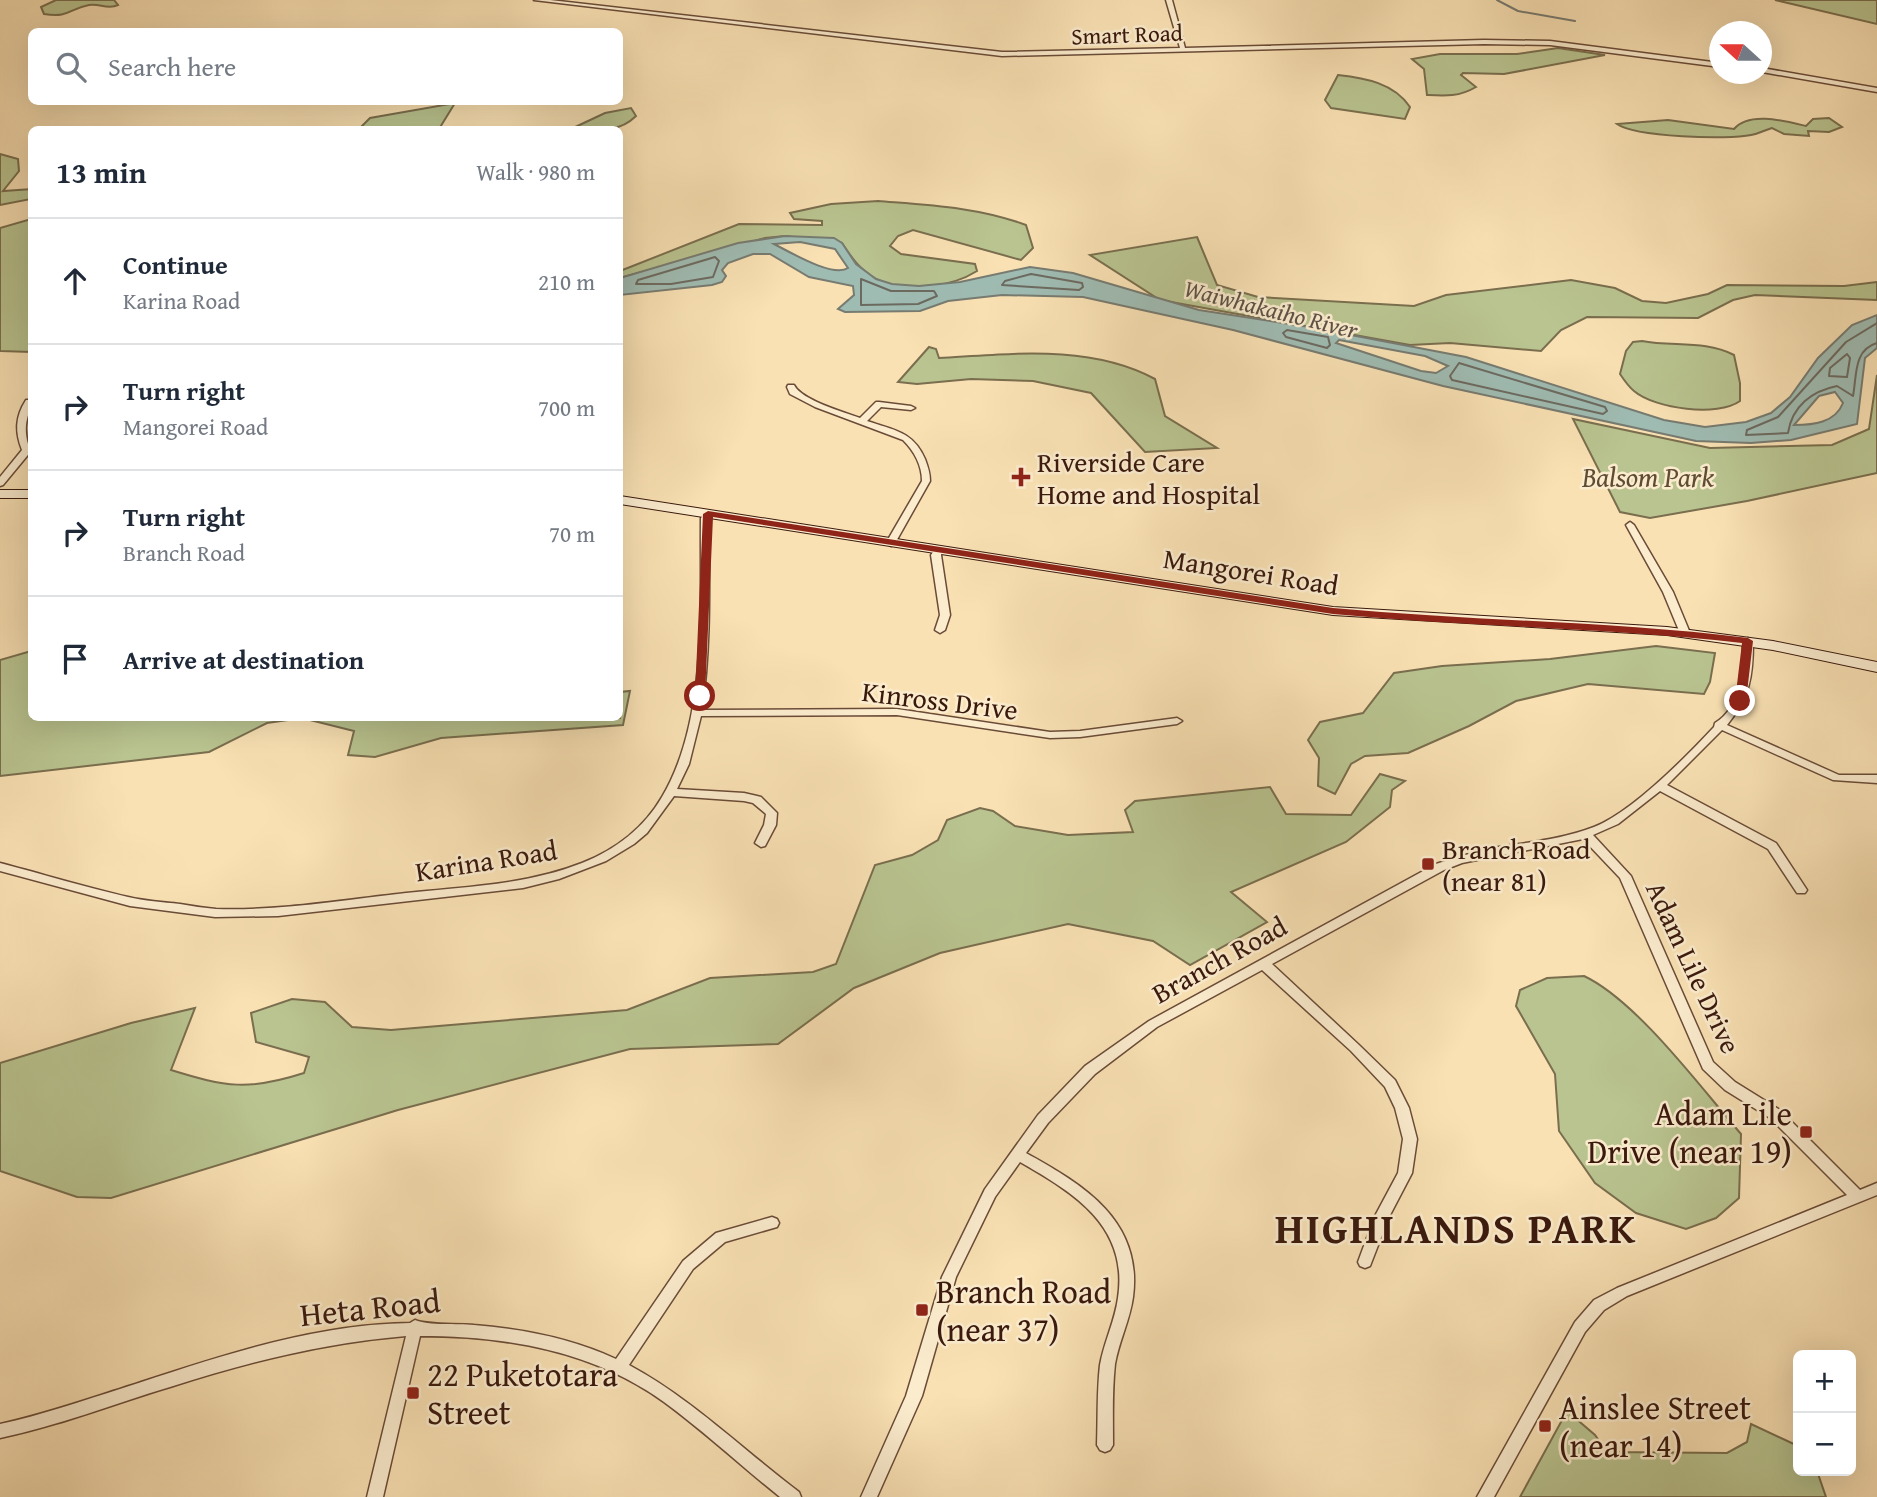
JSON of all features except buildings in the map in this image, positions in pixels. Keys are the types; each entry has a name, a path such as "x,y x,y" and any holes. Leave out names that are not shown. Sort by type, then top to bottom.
{"street":[{"name":"Smart Road","path":"537,0 1002,54 1397,42 1550,43 1709,64"},
{"path":"1169,0 1183,49"},
{"path":"1772,72 1877,90"},
{"path":"791,387 793,392 818,405 898,433 912,442 926,472 922,490 891,543"},
{"path":"28,401 22,410 20,423 28,444"},
{"path":"857,419 879,404 911,408"},
{"path":"0,484 28,448"},
{"path":"0,494 28,494"},
{"name":"Mangorei Road","path":"623,500 1353,613 1685,633 1748,641 1877,667"},
{"name":"Karina Road","path":"0,867 130,902 185,912 244,913 306,909 523,884 579,869 625,844 642,831 673,792 697,713 708,514"},
{"path":"1630,525 1668,592 1685,633"},
{"path":"938,551 936,555 945,615 940,630"},
{"name":"Branch Road","path":"869,1497 914,1396 949,1277 990,1193 1043,1119 1090,1070 1153,1024 1454,861 1586,834 1620,819 1660,786 1740,701 1748,641"},
{"name":"Kinross Drive","path":"697,713 897,712 1050,735 1080,734 1177,721"},
{"path":"1720,725 1837,778 1877,779"},
{"path":"1660,786 1772,846 1801,890"},
{"path":"673,792 757,800 772,813 770,825 761,843"},
{"name":"Adam Lile Drive","path":"1586,834 1625,876 1708,1065 1730,1086 1775,1114 1858,1197"},
{"path":"1263,963 1390,1084 1402,1108 1409,1139 1405,1172 1382,1216 1364,1262"},
{"path":"1017,1154 1077,1188 1107,1217 1125,1256 1126,1295 1108,1367 1105,1445"},
{"path":"1485,1497 1580,1327 1599,1305 1622,1292 1877,1189"},
{"path":"619,1367 688,1265 721,1237 772,1223"},
{"path":"375,1497 415,1327"},
{"name":"Heta Road","path":"0,1431 218,1364 314,1338 415,1327 458,1328 540,1340 619,1367 678,1401 793,1497"}],"green space":[{"path":"56,0 114,0 118,5 89,5 64,14 44,14 41,7"},
{"path":"1775,0 1877,0 1877,24"},
{"path":"1558,48 1605,55 1504,74 1463,73 1461,75 1476,87 1464,93 1446,96 1427,95 1424,69 1412,59 1440,54 1517,54"},
{"path":"1338,75 1368,80 1396,92 1410,107 1405,119 1331,108 1325,100"},
{"path":"454,105 441,126 362,126 370,118"},
{"path":"631,108 636,116 622,126 577,126 605,113"},
{"path":"1829,118 1842,127 1829,132 1808,131 1809,136 1784,134 1772,128 1739,136 1661,135 1617,124 1668,120 1734,129 1749,120 1778,120 1806,126 1813,119"},
{"path":"0,154 18,159 19,171 3,191 28,189 28,200 0,205"},
{"path":"878,201 990,214 1026,225 1033,248 1021,260 913,230 898,236 890,246 901,254 975,264 977,271 967,277 928,287 887,284 876,279 852,258 842,243 785,236 765,238 623,277 623,270 739,224 822,225 822,221 794,219 790,213 831,204"},
{"path":"28,220 28,352 0,351 0,228"},
{"path":"1197,237 1217,285 1258,297 1414,306 1446,295 1571,280 1615,288 1642,301 1666,303 1708,294 1727,285 1844,286 1877,282 1877,300 1755,295 1733,300 1698,318 1587,317 1561,330 1541,351 1450,343 1410,345 1160,300 1090,255"},
{"path":"1633,342 1712,347 1734,355 1740,383 1740,401 1730,406 1702,410 1671,406 1644,397 1632,389 1620,374 1626,351"},
{"path":"929,347 936,349 939,358 1050,354 1104,360 1130,368 1155,379 1165,416 1217,448 1145,452 1091,393 1033,381 971,379 917,384 898,382"},
{"name":"Balsom Park","path":"1877,375 1877,473 1747,501 1650,518 1620,512 1573,419 1710,448 1832,445 1869,429"},
{"path":"1656,646 1715,653 1710,682 1704,694 1588,684 1516,701 1469,726 1408,753 1365,756 1351,764 1335,794 1318,786 1319,758 1308,740 1320,722 1363,713 1394,673"},
{"path":"28,652 28,721 281,721 267,723 209,752 0,776 0,660"},
{"path":"630,691 623,725 441,738 375,757 348,755 354,731 314,721 623,721 623,692"},
{"path":"1380,774 1405,781 1392,790 1390,807 1346,842 1231,892 1267,922 1190,965 1153,941 1068,924 940,953 854,988 778,1044 630,1049 398,1110 111,1198 77,1197 0,1171 0,1063 131,1023 195,1008 171,1070 222,1083 267,1083 304,1073 309,1057 256,1042 251,1013 292,999 325,1002 352,1027 391,1030 627,1010 710,978 813,972 836,964 875,865 912,855 938,840 947,820 980,808 993,811 1015,826 1068,835 1133,832 1125,810 1135,801 1270,787 1286,814 1351,815"},
{"path":"1584,976 1604,988 1646,1025 1741,1134 1739,1198 1716,1218 1686,1229 1636,1213 1595,1183 1559,1131 1555,1074 1516,1006 1520,990 1547,978"},
{"path":"1567,1411 1595,1435 1607,1452 1727,1453 1747,1442 1751,1424 1793,1444 1793,1476 1819,1476 1826,1497 1520,1497"}],"water":[{"path":"785,236 834,238 842,243 856,264 876,279 892,284 919,286 960,282 1030,267 1073,273 1199,310 1309,327 1466,357 1664,420 1705,427 1746,422 1771,413 1790,397 1818,358 1852,325 1877,315 1877,348 1865,358 1857,424 1791,440 1751,443 1696,441 1443,386 1233,330 1083,297 1002,295 948,301 920,311 845,312 838,309 854,295 853,286 809,277 770,254 753,254 728,263 722,270 726,276 722,282 712,285 623,295 623,277 738,243","holes":["800,242 835,249 848,268 832,270 822,267 774,244","1339,340 1425,356 1448,366 1436,373 1421,371 1336,343","1835,392 1843,403 1835,415 1823,422 1794,425 1819,396"]}],"waterway":[{"path":"1497,0 1518,11 1575,21"}],"place":[{"name":"Riverside Care Home and Hospital","path":"1021,477"},
{"name":"Branch Road (near 81)","path":"1428,864"},
{"name":"Adam Lile Drive (near 19)","path":"1806,1132"},
{"name":"Branch Road (near 37)","path":"922,1310"},
{"name":"22 Puketotara Street","path":"413,1393"},
{"name":"Ainslee Street (near 14)","path":"1545,1426"}],"district":[{"name":"HIGHLANDS PARK","path":"1456,1227"}],"route":[{"path":"700,696 705,518 708,514 1333,611 1428,620 1653,630 1748,641 1740,701"}],"water label":[{"name":"Waiwhakaiho River","path":"1271,309"}]}
